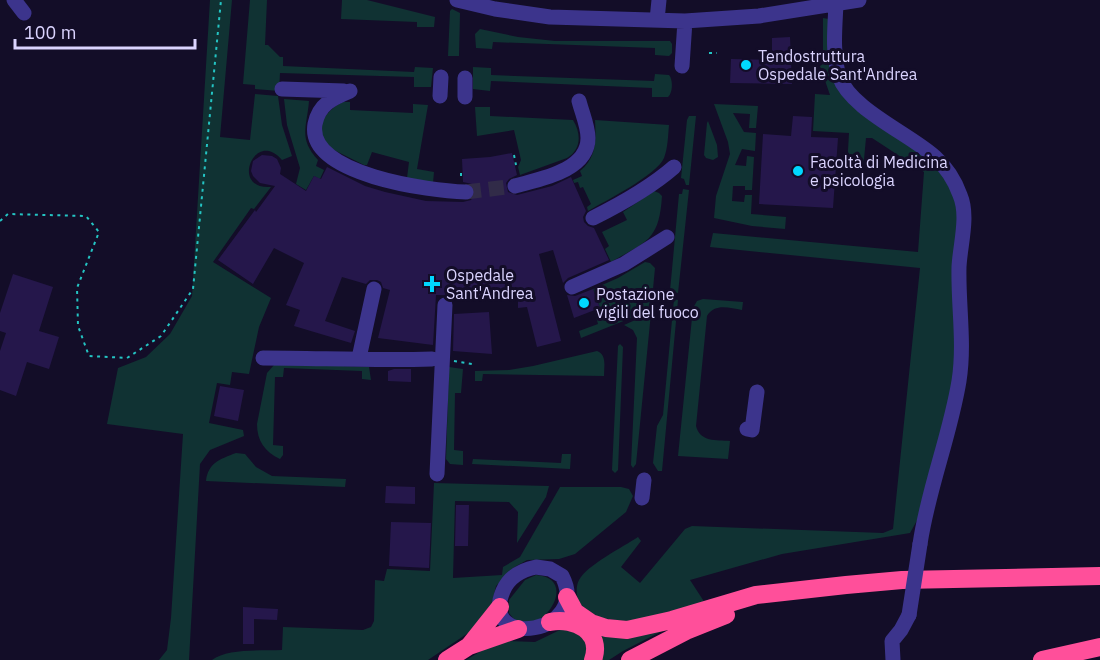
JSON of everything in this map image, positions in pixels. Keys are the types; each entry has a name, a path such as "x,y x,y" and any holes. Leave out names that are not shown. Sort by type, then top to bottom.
{"highway":[{"path":"567,597 575,612 591,623 606,628 627,630 672,620 756,595 902,580 1100,576"},
{"path":"630,660 686,631 731,612 814,589"},
{"path":"469,646 500,607"},
{"path":"550,622 573,622 586,630 594,641 593,660"},
{"path":"447,660 469,646 518,629"},
{"path":"1042,660 1100,647"}],"street":[{"path":"14,0 24,13"},
{"path":"458,0 495,9 550,17 685,21 759,16 859,0"},
{"path":"657,20 659,0"},
{"path":"836,4 836,61 839,78 844,86 866,108 934,156 954,182 962,198 963,218 959,268 960,378 923,521 909,615 892,641 892,654"},
{"path":"682,66 685,21"},
{"path":"440,96 441,77"},
{"path":"465,78 465,97"},
{"path":"282,89 350,91 331,99 319,113 315,128 315,137 323,150 340,162 385,180 424,188 466,192"},
{"path":"515,186 571,166 583,157 588,136 579,101"},
{"path":"593,218 619,205 674,167"},
{"path":"572,287 624,264 667,237"},
{"path":"359,358 374,288"},
{"path":"437,474 445,305"},
{"path":"263,358 359,358 375,361 432,359"},
{"path":"747,429 752,430 757,392"},
{"path":"642,498 644,480"},
{"path":"536,567 550,569 562,576 567,597 561,612 550,622 538,628 518,629 507,622 500,607 508,582 521,571 536,567"}],"path":[{"path":"0,221 8,214 86,216 99,232 77,288 78,326 89,356 127,358 161,336 192,289 221,0"},
{"path":"709,53 717,54"},
{"path":"514,155 516,165"},
{"path":"450,360 472,364"}],"green space":[{"path":"210,0 232,0 220,137 250,140 255,94 278,96 282,125 292,156 282,160 272,152 263,151 256,155 249,171 251,180 258,185 271,187 254,209 251,208 213,262 271,298 259,327 249,374 232,372 230,385 217,383 209,423 243,430 244,436 210,450 200,464 189,660 159,660 167,650 171,618 183,434 107,424 118,368 146,357 170,334 192,296"},
{"path":"250,0 267,0 265,45 283,57 283,66 414,72 415,67 433,68 431,87 414,87 414,77 280,73 279,91 255,89 255,85 243,84"},
{"path":"342,0 367,0 435,17 434,27 417,27 417,22 341,19"},
{"path":"452,9 460,13 459,56 448,56 450,11"},
{"path":"823,18 829,19 834,79 937,166 960,206 955,380 920,515 910,533 782,554 690,580 705,603 632,622 600,618 579,604 577,589 579,580 597,562 638,537 641,541 621,567 640,583 685,529 692,526 883,533 893,529 920,268 710,247 713,233 918,252 924,172 872,138 866,138 863,170 847,168 849,133 813,131 815,94 830,95 820,66 823,64"},
{"path":"480,29 518,37 555,41 670,41 672,53 669,56 655,55 655,48 493,42 492,49 476,48 475,34"},
{"path":"473,67 491,68 491,75 654,81 655,74 669,75 672,89 668,97 652,97 652,88 491,81 490,91 473,89"},
{"path":"284,99 309,101 306,139 318,160 316,166 324,170 320,179 314,176 306,190 296,184 300,168 287,125"},
{"path":"343,102 350,102 350,110 413,113 413,104 428,105 417,169 434,172 433,183 407,178 409,162 372,152 367,165 364,165 330,148 321,128 330,111"},
{"path":"714,104 758,106 756,128 749,128 750,114 733,113 744,132 756,133 755,151 742,149 735,165 746,166 747,156 754,157 752,190 745,190 745,186 733,186 732,201 744,202 745,195 752,195 751,214 786,217 785,229 752,226 714,218 716,196 730,154"},
{"path":"475,107 490,107 490,116 573,120 579,135 578,145 567,158 520,175 518,167 521,160 514,130 477,136"},
{"path":"689,116 696,116 689,185 686,185 684,179 681,178 687,120"},
{"path":"595,120 669,125 664,158 659,165 630,187 588,211 587,207 591,204 583,187 580,188 578,182 574,183 573,180 582,176 580,171 590,160 595,141"},
{"path":"708,121 717,145 718,157 713,160 704,155"},
{"path":"683,189 689,190 678,293 670,291 679,194 682,194"},
{"path":"654,191 662,196 658,222 654,231 642,244 611,262 605,249 609,246 602,232 627,220 623,212"},
{"path":"645,262 655,268 651,310 581,338 579,331 598,324 594,310 600,308 593,289"},
{"path":"674,299 678,300 662,471 658,471 653,463 657,426 663,415"},
{"path":"703,299 743,302 742,310 718,308 707,316 696,426 705,438 730,441 728,459 678,456 693,308 697,301"},
{"path":"651,313 636,464 633,468 631,465 637,338 633,330 624,325"},
{"path":"620,344 623,347 618,470 615,473 612,470 618,346"},
{"path":"597,351 604,358 604,376 483,374 482,381 475,381 475,371 509,370"},
{"path":"274,365 369,367 371,380 362,379 362,371 284,368 283,377 275,377 273,445 283,446 283,455 280,459 263,445 258,436 257,424 267,373"},
{"path":"449,367 463,369 461,393 455,393 454,450 463,451 463,465 450,464 446,459"},
{"path":"236,453 245,454 256,467 272,476 346,479 345,487 206,481 212,466"},
{"path":"562,454 571,454 570,469 472,464 473,459 561,463"},
{"path":"434,483 549,486 546,497 517,543 518,512 509,502 455,501 453,578 502,575 503,567 520,557 560,487 621,487 629,489 633,496 626,512 575,554 559,559 527,560 513,568 496,586 492,603 471,631 428,660 212,660 218,656 235,652 282,650 283,627 363,630 371,627 374,621 375,580 384,581 387,569 430,571"},
{"path":"536,575 550,579 556,587 556,598 541,618 531,623 519,622 509,613 509,600 525,580"},
{"path":"564,628 587,635 586,660 466,660 488,647 506,641 535,642"},
{"path":"664,630 609,660 600,660 599,632"}],"building":[{"name":"Tendostruttura Ospedale Sant'Andrea","path":"790,37 792,84 730,83 731,59 772,60 772,38"},
{"name":"Facoltà di Medicina e psicologia","path":"793,116 812,117 811,137 838,138 833,208 759,204 763,134 791,136"},
{"name":"Ospedale Sant'Andrea","path":"512,153 517,175 506,183 508,192 517,195 552,186 571,177 586,211 583,217 584,222 594,228 609,260 568,278 563,283 553,250 539,254 561,341 537,347 527,307 518,308 518,295 512,295 512,292 486,296 436,295 433,345 378,338 390,290 383,288 381,282 377,280 370,280 366,284 342,277 325,321 355,331 351,343 294,326 300,310 286,305 304,263 274,248 253,284 218,260 275,186 260,183 253,176 251,171 253,161 262,155 277,159 281,168 280,174 306,191 314,176 321,179 327,167 365,186 385,192 426,201 463,202 471,200 476,192 472,184 463,182 462,159"},
{"path":"13,274 53,287 39,331 59,337 49,369 27,362 16,396 0,390 0,351 6,333 0,331 0,313"},
{"name":"Postazione vigili del fuoco","path":"593,289 600,308 574,318 567,295 575,296"},
{"path":"489,312 492,354 453,351 454,314"},
{"path":"411,369 411,382 388,381 388,371"},
{"path":"220,386 244,390 238,421 214,416"},
{"path":"386,486 415,487 415,504 385,503"},
{"path":"456,505 469,505 468,546 455,546"},
{"path":"391,522 431,523 429,568 389,566"},
{"path":"243,607 278,609 277,620 254,619 254,644 243,644"}],"tunnel":[{"path":"466,192 515,186"}],"place":[{"name":"Tendostruttura Ospedale Sant'Andrea","path":"746,65"},
{"name":"Facoltà di Medicina e psicologia","path":"798,171"},
{"name":"Ospedale Sant'Andrea","path":"432,284"},
{"name":"Postazione vigili del fuoco","path":"584,303"}]}
